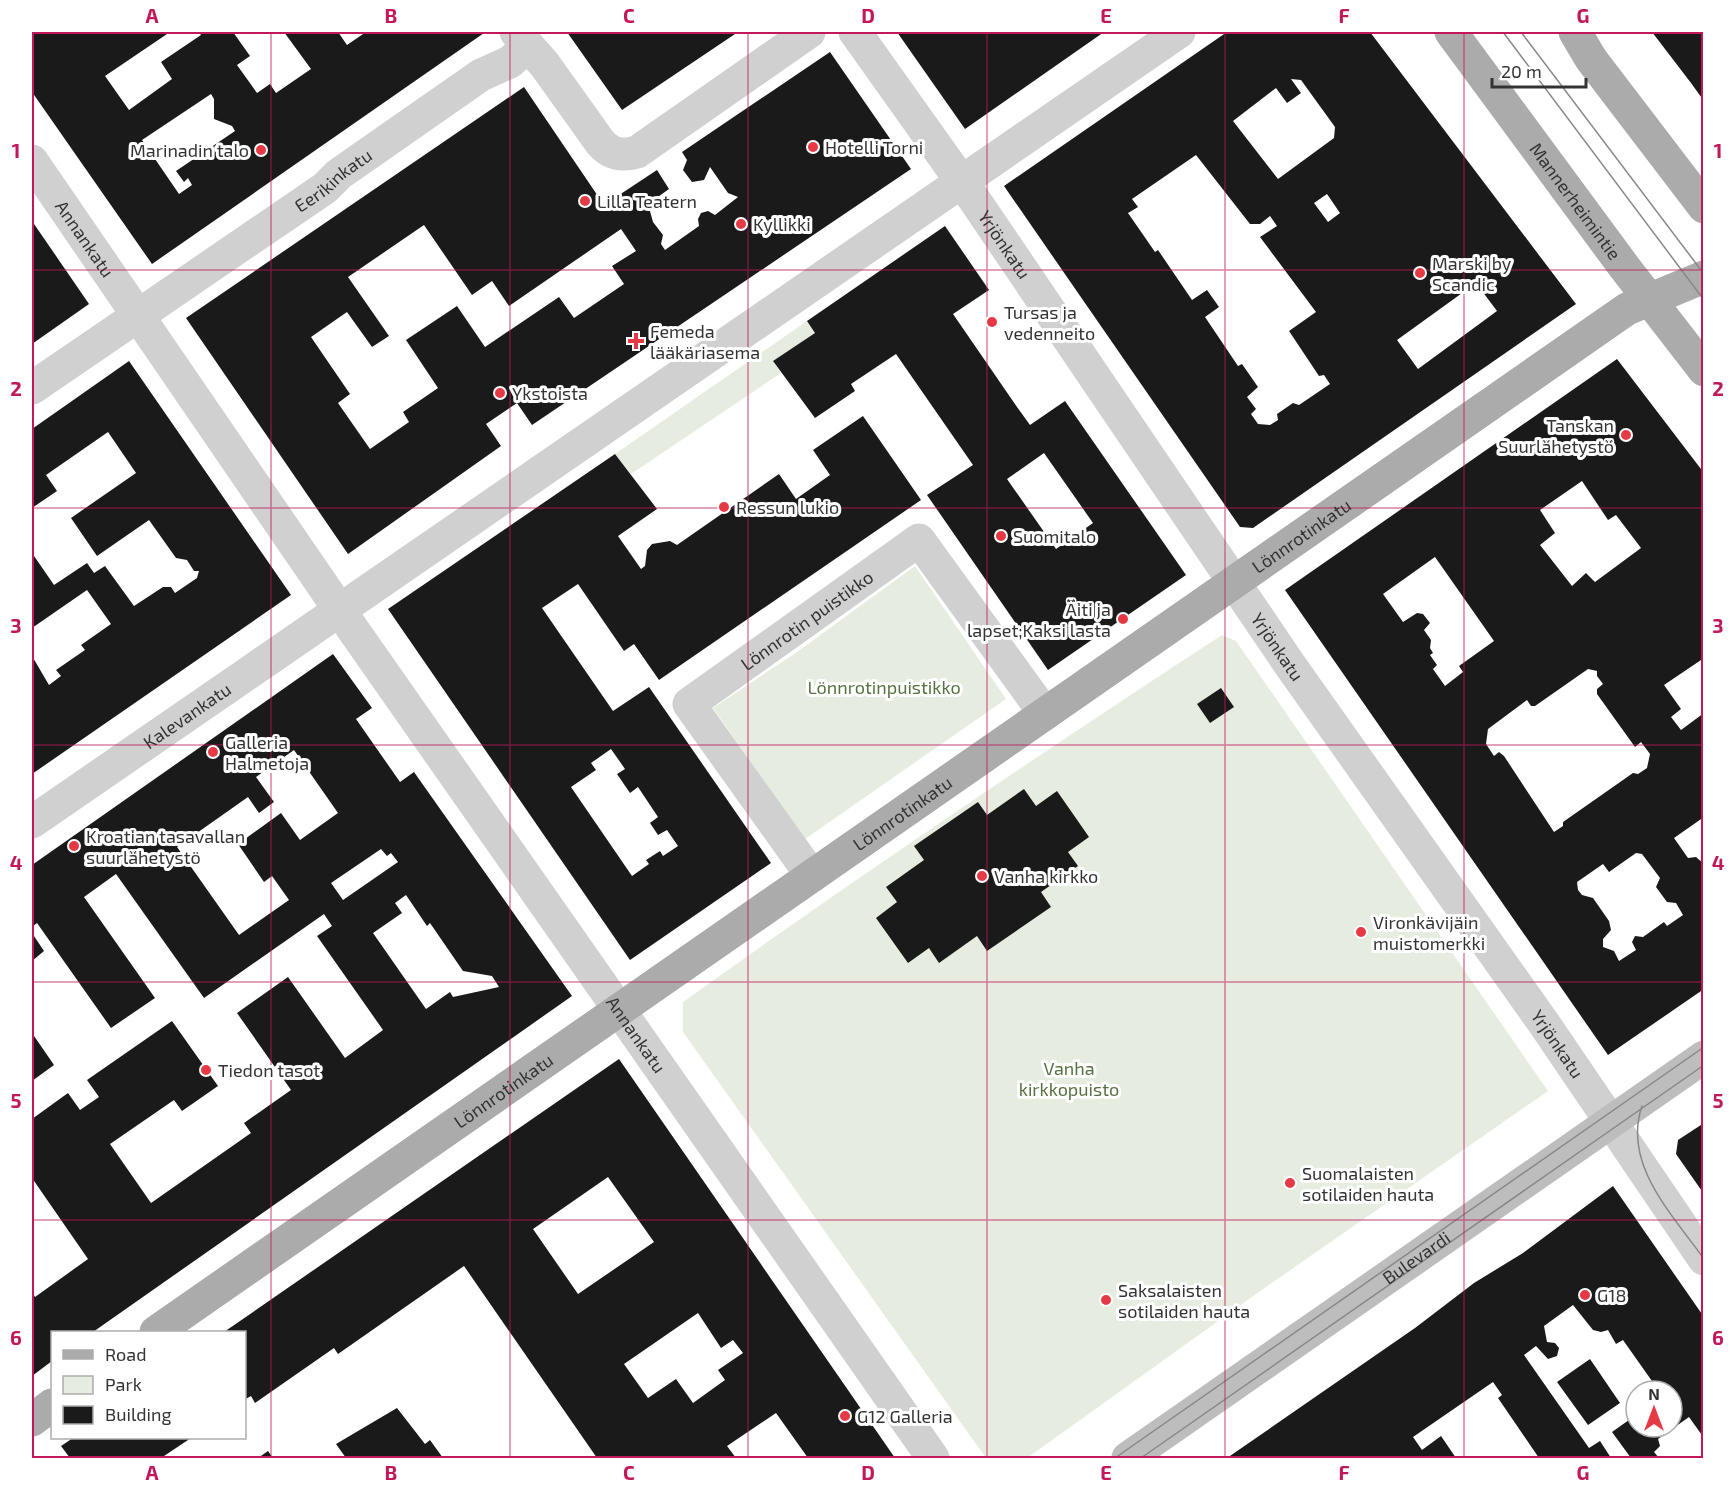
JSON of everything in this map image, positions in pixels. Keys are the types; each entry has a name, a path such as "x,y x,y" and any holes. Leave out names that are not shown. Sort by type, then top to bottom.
{"main road":[{"name":"Mannerheimintie","path":"1451,32 1704,369"},
{"path":"1575,32 1591,59 1704,207"},
{"name":"Lönnrotinkatu","path":"157,1331 1627,309 1704,277"},
{"path":"32,1420 51,1406"}],"street":[{"path":"522,39 545,65 606,149 622,155 637,152 809,32"},
{"name":"Yrjönkatu","path":"855,32 962,180 1235,583 1704,1259"},
{"name":"Kalevankatu","path":"32,822 1179,32"},
{"name":"Eerikinkatu","path":"32,388 139,317 482,75 510,62 522,39"},
{"name":"Annankatu","path":"32,161 340,609 933,1458"},
{"name":"Lönnrotin puistikko","path":"812,876 689,704 919,540 1045,714"},
{"name":"Bulevardi","path":"1128,1458 1704,1057"}],"green space":[{"path":"807,321 815,333 773,361 781,373 631,474 615,454"},
{"name":"Lönnrotinpuistikko","path":"915,566 1006,699 805,839 713,708 797,652"},
{"name":"Vanha kirkkopuisto","path":"1222,635 1236,641 1548,1091 1263,1289 1027,1458 986,1458 683,1032 683,1002 951,816"}],"building":[{"path":"32,32 170,32 105,76 129,110 172,79 161,62 201,35 199,32 233,32 250,56 237,65 257,93 270,84 276,93 311,69 284,32 338,32 347,45 366,32 484,33 152,264 32,92","holes":["211,94 214,99 214,119 232,126 235,131 176,171 184,182 188,178 192,185 179,194 142,140"]},
{"path":"567,32 738,32 622,110"},
{"path":"897,32 1104,32 965,129"},
{"path":"1227,32 1370,32 1576,304 1253,528 1240,527 1004,186","holes":["1291,79 1301,80 1335,127 1334,138 1278,179 1233,121 1276,88 1287,103 1301,93","1196,155 1250,224 1260,224 1270,216 1277,226 1260,237 1316,312 1289,331 1319,376 1324,375 1330,384 1299,405 1293,403 1277,414 1278,420 1270,425 1258,424 1251,414 1256,409 1247,397 1258,387 1242,364 1238,366 1205,317 1219,307 1207,290 1192,300 1158,250 1155,252 1128,213 1138,207 1132,199","1327,194 1340,213 1328,222 1314,203","1476,283 1497,311 1418,369 1397,340"]},
{"path":"1652,32 1704,32 1704,101 1691,83"},
{"path":"830,52 911,169 532,425 517,403 486,424 501,446 348,554 186,318 524,87 604,205 657,170 669,189 648,204 653,222 663,235 661,244 665,250 699,226 698,219 701,213 708,211 715,215 738,197 728,193 710,167 704,180 692,182 683,170 687,160 682,152","holes":["424,225 472,295 492,281 509,306 621,229 636,251 612,266 624,284 574,318 559,297 485,347 457,306 406,340 438,388 403,412 409,422 370,449 338,403 350,394 311,337 347,312 372,347 389,336 348,277"]},
{"path":"32,221 89,304 32,344"},
{"path":"945,226 989,290 953,314 1017,407 1030,425 1065,401 1186,575 1048,670 927,495 973,465 896,354 851,384 855,391 815,418 773,361 815,333 807,321","holes":["1044,453 1093,523 1056,549 1007,479"]},
{"path":"1617,359 1704,473 1704,658 1664,685 1681,709 1671,717 1681,730 1704,713 1704,817 1674,838 1688,858 1696,857 1704,864 1704,989 1608,1055 1285,590","holes":["1582,481 1608,520 1616,515 1641,548 1595,582 1586,573 1572,586 1540,545 1555,533 1540,510","1435,557 1494,641 1459,666 1463,672 1445,686 1433,669 1437,665 1430,655 1433,653 1430,648 1431,640 1424,630 1430,623 1423,614 1417,613 1403,622 1383,594","1588,669 1597,671 1597,676 1603,684 1597,689 1597,694 1635,747 1641,742 1650,754 1647,768 1638,774 1633,773 1563,822 1563,826 1554,832 1504,756 1499,752 1494,756 1486,744 1488,729 1527,700 1531,706 1535,706","1636,853 1642,854 1660,878 1656,887 1667,902 1676,903 1683,915 1667,926 1664,922 1643,937 1635,936 1632,942 1636,950 1619,961 1614,951 1603,947 1603,939 1611,930 1609,921 1593,898 1582,895 1578,890 1577,882 1603,864 1609,872"]},
{"path":"129,361 291,595 32,774 32,656 49,685 61,676 56,670 85,650 81,645 111,624 87,590 32,628 32,553 54,585 87,563 94,573 105,566 134,606 163,587 171,587 175,593 197,578 199,571 194,571 187,560 176,558 149,520 97,556 71,518 136,473 108,432 46,475 57,491 32,508 32,429"},
{"path":"863,416 921,500 659,680 634,644 624,651 578,584 542,608 613,711 649,687 771,863 630,960 388,609 615,454 657,509 618,536 641,569 645,566 647,550 652,544 670,541 677,545 779,474 796,499 830,475 813,450","holes":["611,749 625,769 617,774 630,793 638,787 658,817 650,823 658,835 667,830 678,846 663,856 660,851 646,860 649,864 632,876 571,787 596,770 591,763"]},
{"path":"333,654 372,708 356,719 400,782 414,772 572,996 94,1331 51,1331 51,1362 32,1376 32,1292 35,1297 88,1259 32,1178 32,1119 68,1093 80,1110 99,1097 87,1080 172,1021 218,1086 182,1111 174,1100 110,1144 151,1203 251,1133 244,1123 291,1090 237,1013 288,977 345,1058 383,1030 317,936 332,926 324,914 204,998 116,874 84,897 155,998 111,1028 37,923 32,927 32,865","holes":["294,750 338,813 300,840 281,813 238,844 264,882 272,876 289,900 239,935 177,847 248,797 259,813 274,802 256,777","381,849 387,856 391,853 398,862 343,900 331,883","406,895 427,926 430,923 463,971 492,976 499,987 453,997 450,992 426,1009 373,933 402,913 395,903"]},
{"path":"1221,688 1234,707 1210,723 1197,704"},
{"name":"Vanha kirkko","path":"1024,789 1036,806 1057,791 1089,837 1068,852 1078,866 1041,892 1051,907 987,951 977,936 939,963 929,948 908,963 876,918 897,902 886,887 924,860 914,846 978,802 987,815"},
{"path":"32,933 44,951 32,961"},
{"path":"32,1033 54,1065 32,1081"},
{"path":"619,1059 895,1458 808,1458 776,1413 727,1446 736,1458 597,1458 464,1266 338,1354 334,1348 255,1403 251,1396 246,1399 246,1331 225,1331","holes":["608,1177 654,1242 578,1294 533,1229","698,1313 721,1348 733,1340 743,1353 718,1370 725,1380 693,1403 676,1379 648,1398 624,1364"]},
{"path":"1704,1123 1704,1194 1676,1154 1678,1140"},
{"path":"1613,1186 1704,1317 1704,1438 1689,1417 1684,1421 1684,1379 1651,1379 1623,1340 1616,1344 1608,1330 1601,1332 1593,1330 1573,1305 1544,1326 1547,1342 1555,1343 1559,1348 1557,1356 1548,1359 1536,1346 1524,1355 1589,1448 1600,1441 1611,1458 1539,1458 1498,1398 1502,1395 1493,1382 1413,1437 1422,1450 1441,1436 1456,1458 1227,1458 1415,1328 1474,1283 1523,1253"},
{"path":"1590,1359 1620,1403 1588,1425 1557,1382"},
{"path":"397,1408 425,1444 430,1440 443,1458 346,1458 336,1444"},
{"path":"1624,1424 1624,1439 1658,1439 1660,1446 1654,1452 1659,1458 1631,1458 1612,1432"},
{"path":"72,1439 190,1439 161,1458 70,1458 61,1446"},
{"path":"268,1451 273,1458 258,1458"}],"tram line":[{"path":"1503,32 1704,300"},
{"path":"1521,32 1704,274"},
{"path":"1115,1458 1704,1047"},
{"path":"1141,1458 1704,1065"},
{"path":"1642,1106 1638,1127 1639,1148 1644,1168 1665,1206 1704,1259"}],"place":[{"name":"Hotelli Torni","path":"813,147"},
{"name":"Marinadin talo","path":"261,150"},
{"name":"Lilla Teatern","path":"585,201"},
{"name":"Kyllikki","path":"741,224"},
{"name":"Marski by Scandic","path":"1420,273"},
{"name":"Tursas ja vedenneito","path":"992,322"},
{"name":"Femeda lääkäriasema","path":"636,341"},
{"name":"Ykstoista","path":"500,393"},
{"name":"Tanskan Suurlähetystö","path":"1626,435"},
{"name":"Ressun lukio","path":"724,507"},
{"name":"Suomitalo","path":"1001,536"},
{"name":"Äiti ja lapset;Kaksi lasta","path":"1123,619"},
{"name":"Galleria Halmetoja","path":"213,752"},
{"name":"Kroatian tasavallan suurlähetystö","path":"74,846"},
{"name":"Vanha kirkko","path":"982,876"},
{"name":"Vironkävijäin muistomerkki","path":"1361,932"},
{"name":"Tiedon tasot","path":"206,1070"},
{"name":"Suomalaisten sotilaiden hauta","path":"1290,1183"},
{"name":"G18","path":"1585,1295"},
{"name":"Saksalaisten sotilaiden hauta","path":"1106,1300"},
{"name":"G12 Galleria","path":"845,1416"}]}
